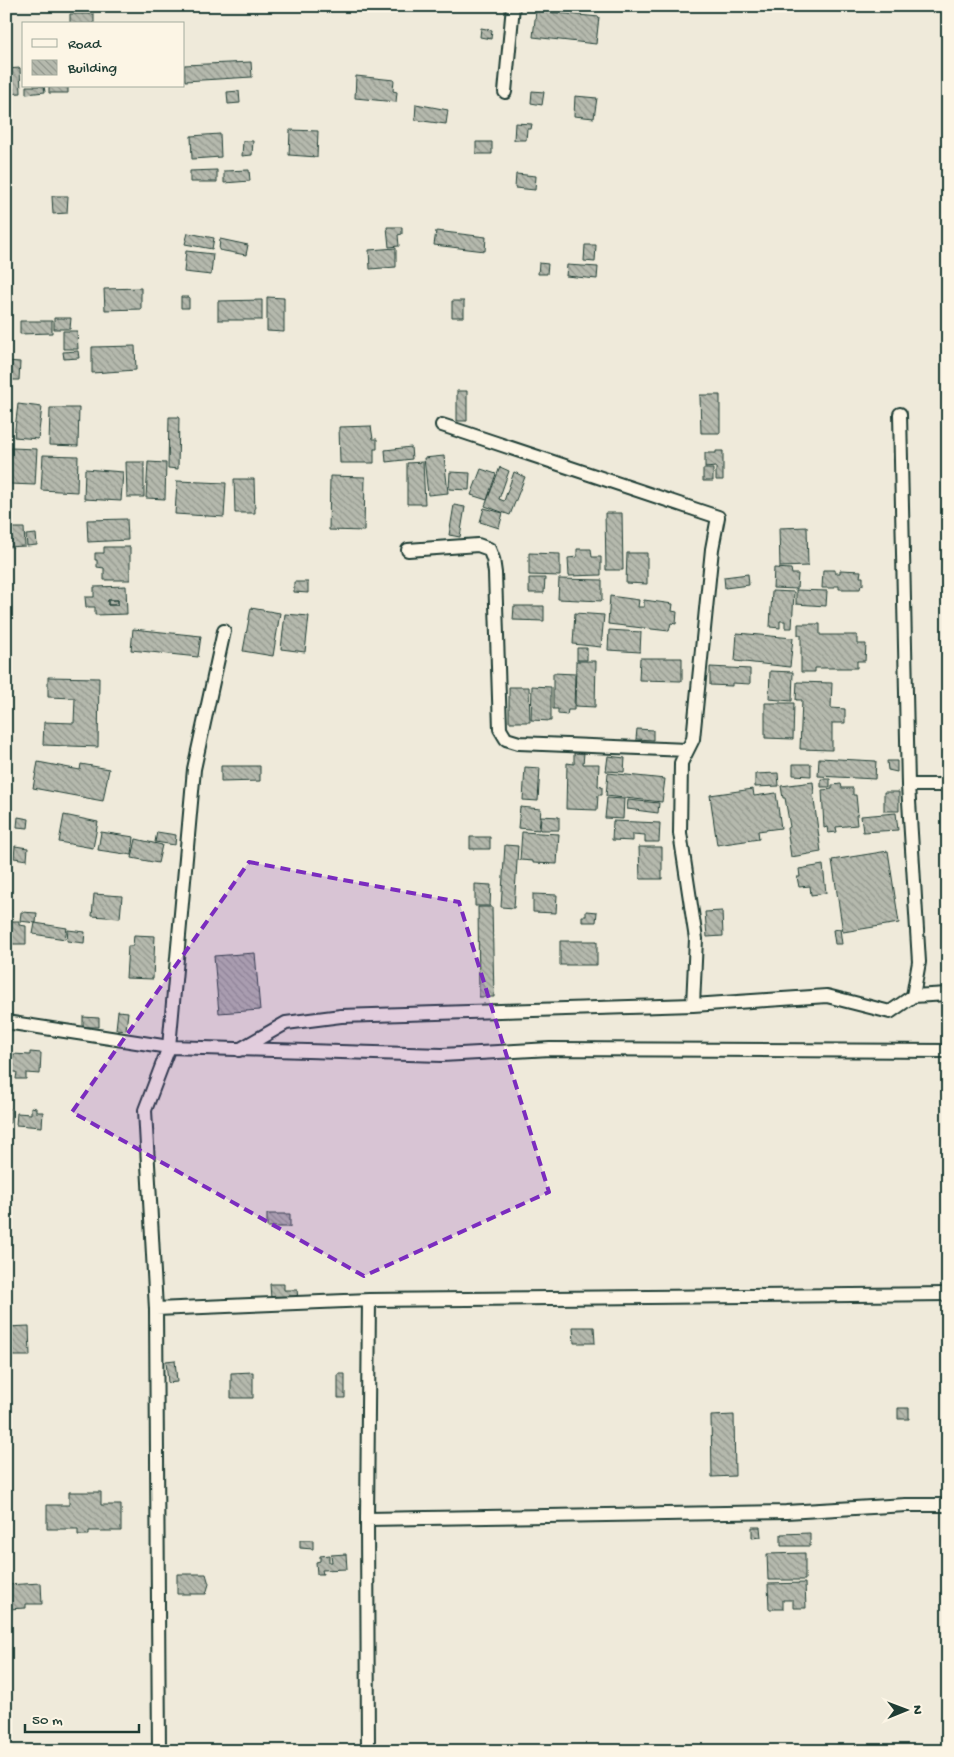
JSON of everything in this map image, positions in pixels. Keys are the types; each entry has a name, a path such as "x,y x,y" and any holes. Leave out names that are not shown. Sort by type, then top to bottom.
{"street":[{"path":"505,92 514,6"},
{"path":"900,414 908,785 919,962 913,996"},
{"path":"442,425 718,518 712,549 693,739 680,763 680,833 696,939 693,1005"},
{"path":"408,550 478,546 489,549 495,573 500,729 506,740 519,743 687,750"},
{"path":"159,1751 156,1309 146,1110 169,1047 194,769 224,631"},
{"path":"908,785 948,785"},
{"path":"239,1050 286,1024 341,1016 693,1005 827,996 890,1012 913,996 948,994"},
{"path":"6,1022 169,1047 239,1050 442,1055 550,1049 948,1051"},
{"path":"156,1309 369,1300 948,1294"},
{"path":"368,1751 367,1520 369,1300"},
{"path":"367,1520 786,1512 906,1505 948,1505"}],"highlighted area":[{"path":"249,862 459,902 549,1192 364,1276 72,1112"}],"building":[{"path":"536,11 599,17 596,44 533,37"},
{"path":"70,14 94,14 94,22 70,22"},
{"path":"481,28 492,30 491,39 480,37"},
{"path":"251,62 252,77 185,81 185,65"},
{"path":"20,68 21,93 6,94 6,69"},
{"path":"356,76 394,80 393,91 397,92 396,102 355,98"},
{"path":"26,88 44,88 45,92 26,94"},
{"path":"49,88 68,88 68,93 49,93"},
{"path":"239,91 240,103 228,104 227,92"},
{"path":"532,91 544,92 542,105 531,103"},
{"path":"575,96 597,98 594,118 574,116"},
{"path":"416,104 448,110 446,124 415,120"},
{"path":"515,123 532,124 531,129 527,129 526,140 514,140"},
{"path":"290,130 318,131 317,157 289,155"},
{"path":"220,134 221,157 192,159 191,136"},
{"path":"243,141 253,141 252,155 242,156"},
{"path":"476,142 492,142 492,154 476,154"},
{"path":"217,170 217,182 190,182 190,171"},
{"path":"249,170 250,181 224,183 224,171"},
{"path":"516,174 536,176 535,190 515,188"},
{"path":"52,196 68,196 67,213 53,214"},
{"path":"387,227 402,227 402,234 398,235 399,246 389,247"},
{"path":"436,231 486,237 485,251 434,245"},
{"path":"188,233 214,238 212,249 185,244"},
{"path":"220,239 248,245 246,255 219,250"},
{"path":"585,245 596,245 595,262 584,261"},
{"path":"396,248 396,267 370,269 369,250"},
{"path":"186,251 213,254 211,275 184,272"},
{"path":"539,263 548,264 547,274 538,274"},
{"path":"567,265 598,267 597,279 566,276"},
{"path":"141,288 141,309 105,310 104,289"},
{"path":"181,297 189,297 189,308 181,308"},
{"path":"267,297 284,298 284,332 267,331"},
{"path":"262,300 262,320 218,320 218,301"},
{"path":"452,301 464,301 464,317 452,317"},
{"path":"54,318 71,318 70,329 54,329"},
{"path":"20,321 52,321 52,333 20,334"},
{"path":"63,331 77,331 78,349 63,349"},
{"path":"135,346 136,370 92,373 92,347"},
{"path":"78,351 79,358 64,359 63,352"},
{"path":"6,361 20,362 19,380 6,380"},
{"path":"457,391 467,391 467,421 457,421"},
{"path":"700,395 720,395 720,433 701,433"},
{"path":"18,404 42,407 38,439 14,437"},
{"path":"50,408 79,408 78,446 49,445"},
{"path":"169,417 179,417 178,469 168,468"},
{"path":"371,426 373,439 377,439 377,449 374,449 374,463 340,463 339,427"},
{"path":"411,447 412,459 386,462 385,450"},
{"path":"11,448 37,449 35,485 10,484"},
{"path":"716,451 723,451 723,480 716,480 716,467 705,468 705,453 716,453"},
{"path":"43,455 78,456 77,492 41,490"},
{"path":"444,456 448,493 428,495 424,458"},
{"path":"126,462 144,462 144,497 127,497"},
{"path":"148,462 166,463 165,499 146,498"},
{"path":"423,462 425,504 407,504 407,463"},
{"path":"500,467 509,471 499,499 504,501 514,472 525,477 510,515 485,506"},
{"path":"85,469 123,472 121,501 84,499"},
{"path":"481,469 496,474 487,500 471,495"},
{"path":"703,469 713,469 713,481 703,481"},
{"path":"450,472 470,473 469,490 449,489"},
{"path":"330,476 365,477 364,531 329,530"},
{"path":"234,479 254,479 255,513 235,513"},
{"path":"177,481 226,483 224,517 175,514"},
{"path":"454,505 465,507 460,537 449,535"},
{"path":"484,508 503,513 499,528 480,522"},
{"path":"605,513 622,513 623,570 606,570"},
{"path":"127,519 128,540 88,542 87,520"},
{"path":"807,527 808,566 780,567 779,528"},
{"path":"6,528 24,528 25,546 7,547"},
{"path":"36,534 37,545 27,546 26,535"},
{"path":"104,547 130,547 130,580 104,580 104,568 97,567 95,553 104,553"},
{"path":"577,549 591,549 592,557 601,557 601,575 569,576 568,558 577,557"},
{"path":"529,553 560,554 560,576 529,575"},
{"path":"627,553 647,553 647,584 626,583"},
{"path":"774,568 791,569 792,574 798,574 797,589 773,588"},
{"path":"823,570 835,570 835,573 840,573 840,570 861,571 860,577 863,577 863,585 861,585 860,589 839,589 839,586 822,588"},
{"path":"748,574 749,585 725,588 724,577"},
{"path":"529,578 545,578 544,593 529,593"},
{"path":"559,579 602,580 602,601 558,599"},
{"path":"294,582 308,582 308,593 294,592"},
{"path":"126,586 127,614 95,615 95,607 86,607 85,597 94,597 94,587","holes":["108,600 118,600 118,605 108,605"]},
{"path":"796,590 827,591 826,606 796,604"},
{"path":"772,591 794,592 792,628 785,628 785,621 780,621 780,628 770,627"},
{"path":"610,596 639,600 638,607 644,607 644,600 673,604 672,611 677,612 676,624 671,623 669,631 608,624"},
{"path":"108,600 118,600 118,605 108,605"},
{"path":"514,606 544,606 544,621 513,620"},
{"path":"251,608 280,613 273,656 243,651"},
{"path":"575,613 604,615 601,647 573,644"},
{"path":"285,614 309,616 305,652 281,649"},
{"path":"798,624 820,624 820,635 857,635 857,644 866,644 865,661 857,661 857,668 815,668 815,672 801,672 801,635 798,635"},
{"path":"133,629 201,636 198,657 131,650"},
{"path":"609,630 641,632 640,652 608,650"},
{"path":"737,633 793,638 790,667 735,661"},
{"path":"577,648 587,648 587,660 577,660"},
{"path":"640,658 682,658 682,681 639,680"},
{"path":"576,661 596,661 595,707 575,706"},
{"path":"710,667 750,669 750,684 732,683 732,686 710,685"},
{"path":"770,671 793,672 792,701 769,699"},
{"path":"553,673 575,674 574,710 568,710 567,715 558,714 558,709 553,709"},
{"path":"48,677 99,678 98,747 43,745 44,722 74,723 75,698 48,697"},
{"path":"797,682 832,683 831,708 845,709 845,723 832,723 832,750 800,749 802,700 796,700"},
{"path":"532,686 551,687 551,721 531,720"},
{"path":"509,687 529,687 530,722 509,722"},
{"path":"765,703 794,703 793,739 765,738"},
{"path":"637,729 653,730 653,740 636,739"},
{"path":"574,753 584,753 583,764 599,764 598,786 602,787 602,795 598,795 597,810 566,809 567,763 574,764"},
{"path":"608,756 625,758 624,772 606,771"},
{"path":"819,758 876,761 875,779 818,776"},
{"path":"887,761 897,761 897,772 888,770"},
{"path":"38,762 80,770 81,764 109,769 103,801 33,788"},
{"path":"793,764 811,764 811,776 793,775"},
{"path":"221,766 260,766 260,781 221,782"},
{"path":"525,767 540,768 538,801 523,800"},
{"path":"608,773 665,779 662,802 606,796"},
{"path":"778,773 779,786 755,787 755,774"},
{"path":"821,779 830,779 830,787 821,787"},
{"path":"813,782 821,852 791,857 787,828 790,827 781,786"},
{"path":"841,784 842,788 853,788 853,795 856,795 857,825 836,827 837,832 828,833 827,827 824,828 822,790 832,789 832,785"},
{"path":"753,789 754,796 776,793 781,828 758,831 759,839 717,845 710,795"},
{"path":"884,792 899,792 899,811 884,811"},
{"path":"607,798 624,799 623,819 605,818"},
{"path":"628,800 659,803 658,813 627,809"},
{"path":"520,807 541,809 539,830 518,828"},
{"path":"896,813 898,830 863,832 861,816"},
{"path":"64,815 98,822 93,848 59,842"},
{"path":"541,816 559,817 559,830 540,830"},
{"path":"18,817 29,819 28,828 17,827"},
{"path":"613,821 660,823 659,842 645,842 645,835 633,834 633,841 612,840"},
{"path":"101,832 134,837 132,855 98,850"},
{"path":"157,832 176,835 175,845 155,842"},
{"path":"522,832 559,834 557,864 533,863 533,861 520,860"},
{"path":"470,837 490,837 490,849 470,849"},
{"path":"136,839 162,845 158,863 132,858"},
{"path":"505,845 518,846 514,908 501,907"},
{"path":"15,846 28,848 27,860 14,858"},
{"path":"639,847 662,847 662,879 640,879"},
{"path":"888,851 899,923 843,932 832,860"},
{"path":"823,865 826,893 811,895 810,886 799,887 797,877 800,877 799,869"},
{"path":"475,884 491,885 490,906 475,906"},
{"path":"94,894 122,896 120,918 92,916"},
{"path":"533,894 557,895 556,913 533,912"},
{"path":"478,907 492,907 494,997 479,997"},
{"path":"586,911 597,912 596,922 582,922 582,916 586,916"},
{"path":"722,911 723,936 707,937 705,912"},
{"path":"21,912 37,913 36,923 20,921"},
{"path":"9,921 19,921 19,925 26,926 26,944 9,944"},
{"path":"35,923 67,928 65,939 33,934"},
{"path":"840,929 842,944 835,944 833,930"},
{"path":"68,930 85,932 84,943 67,941"},
{"path":"134,935 155,936 153,979 126,978 128,946 133,946"},
{"path":"560,941 597,941 597,965 560,965"},
{"path":"255,953 260,1010 219,1013 214,956"},
{"path":"118,1011 128,1012 126,1030 116,1029"},
{"path":"83,1017 99,1018 99,1027 83,1027"},
{"path":"30,1052 41,1053 40,1074 26,1073 26,1079 16,1079 17,1072 12,1072 13,1054 30,1055"},
{"path":"31,1107 36,1108 36,1112 43,1112 42,1127 16,1125 17,1113 31,1114"},
{"path":"6,1109 11,1109 10,1123 6,1123"},
{"path":"267,1214 290,1214 290,1227 267,1227"},
{"path":"270,1284 284,1284 284,1290 297,1290 298,1298 271,1299"},
{"path":"29,1326 30,1356 6,1356 6,1327"},
{"path":"573,1327 594,1327 595,1343 574,1343"},
{"path":"175,1360 177,1382 168,1383 166,1361"},
{"path":"253,1372 253,1398 231,1398 231,1373"},
{"path":"338,1374 345,1374 345,1398 338,1398"},
{"path":"898,1408 909,1408 909,1419 898,1419"},
{"path":"734,1415 735,1476 712,1477 711,1416"},
{"path":"69,1492 101,1492 101,1505 121,1505 121,1531 89,1531 89,1535 78,1535 78,1529 47,1529 47,1505 69,1505"},
{"path":"752,1527 760,1527 761,1537 752,1538"},
{"path":"810,1533 810,1546 781,1546 781,1534"},
{"path":"300,1540 313,1540 313,1549 300,1548"},
{"path":"805,1553 805,1580 768,1580 767,1554"},
{"path":"346,1554 347,1569 322,1570 323,1574 317,1574 316,1562 320,1561 320,1556 329,1555 329,1562 332,1562 331,1555"},
{"path":"177,1574 206,1574 209,1584 206,1594 177,1594"},
{"path":"41,1583 42,1604 26,1604 26,1608 7,1609 6,1585"},
{"path":"805,1583 806,1608 793,1608 793,1600 783,1600 783,1609 769,1609 768,1584"}]}
